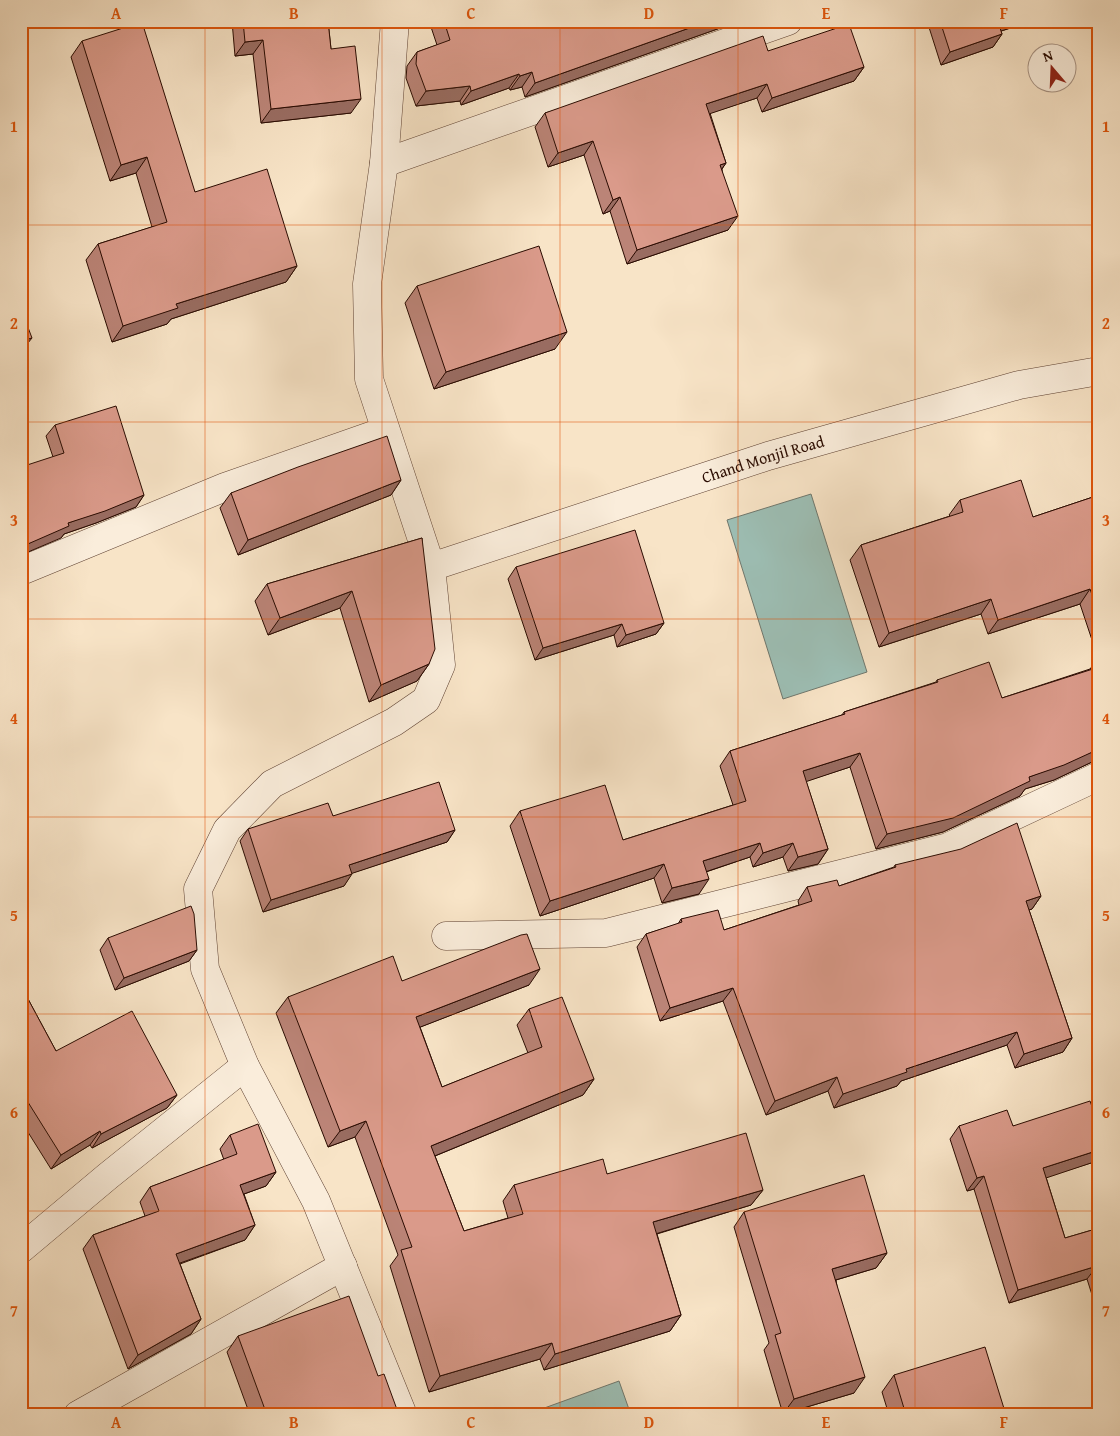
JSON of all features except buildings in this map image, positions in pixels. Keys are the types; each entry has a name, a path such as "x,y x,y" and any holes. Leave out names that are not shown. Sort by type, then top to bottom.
{"street":[{"path":"395,21 384,163 367,284 369,379 431,568 441,665 426,700 394,722 272,784 227,830 198,889 205,968 245,1066 316,1201 403,1415"},
{"path":"384,163 788,21"},
{"name":"Chand Monjil Road","path":"431,568 778,453 1019,384 1099,371"},
{"path":"21,570 225,488 385,431"},
{"path":"446,936 606,933 948,847 1099,776"},
{"path":"21,1249 245,1066"},
{"path":"78,1415 343,1266"}],"water":[{"path":"811,494 867,672 783,699 727,520"},
{"path":"619,1381 631,1415 525,1415"}]}
